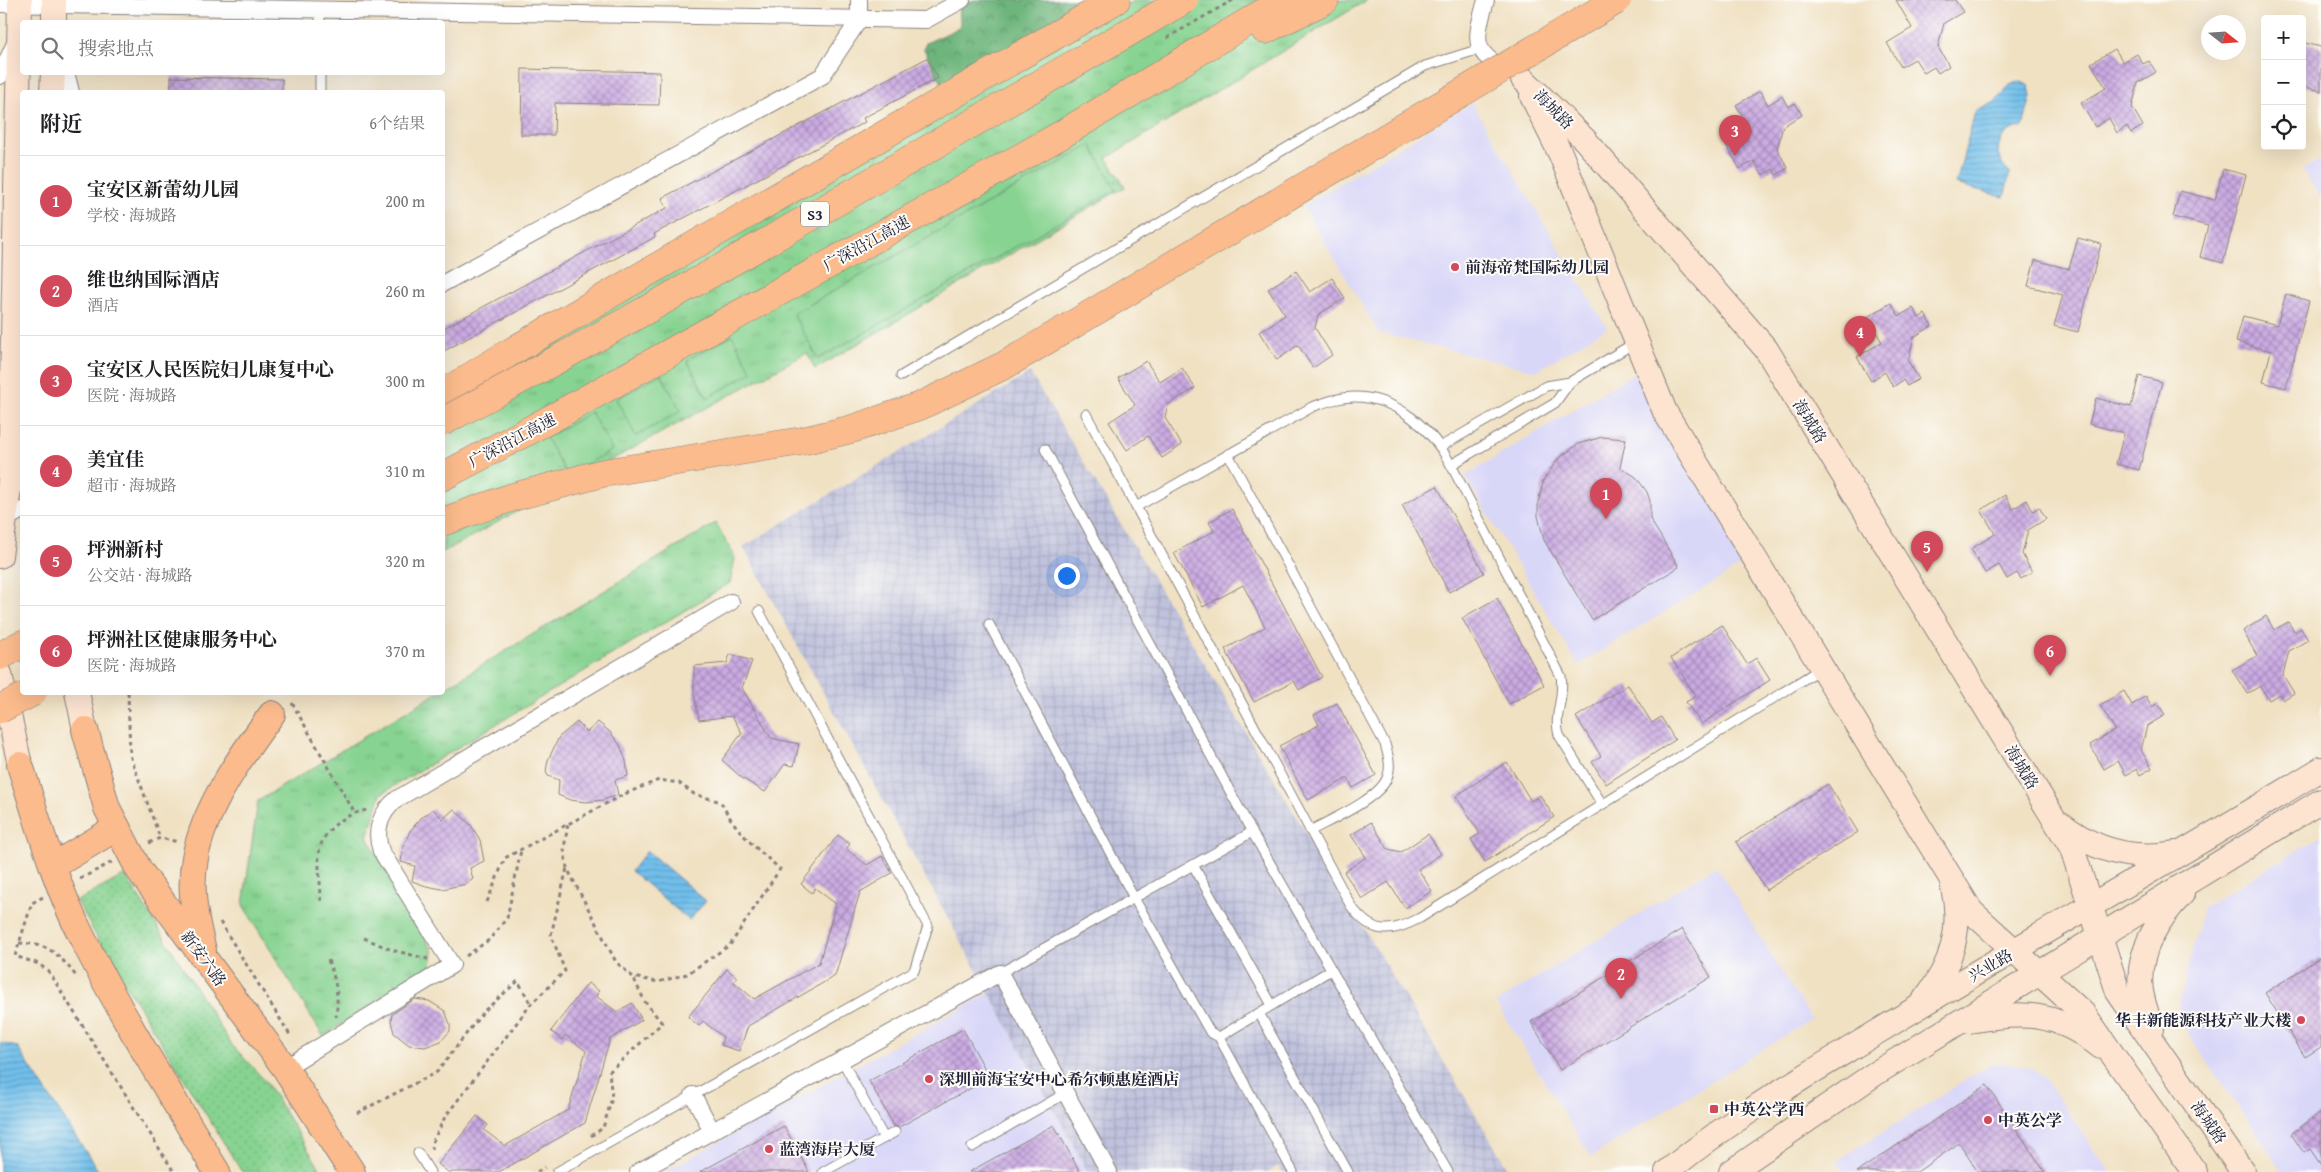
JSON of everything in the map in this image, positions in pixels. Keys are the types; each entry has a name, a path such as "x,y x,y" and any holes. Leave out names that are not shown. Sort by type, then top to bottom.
{"highway":[{"path":"445,392 517,348 1116,0"},
{"name":"S3","path":"445,420 557,361 874,181 1184,0"},
{"name":"广深沿江高速","path":"445,475 1061,135 1284,0"},
{"path":"1061,135 1325,0"},
{"path":"445,521 513,497 603,473 802,442 888,418 920,406 1004,365 1617,0"},
{"path":"0,656 20,645"},
{"path":"0,709 27,695"}],"main road":[{"path":"0,556 9,517 10,481 19,32 13,3"},
{"path":"52,90 53,75"},
{"name":"海城路","path":"1523,79 1561,156 1665,412 1971,911 2084,1014 2195,1172"},
{"name":"海城路","path":"1523,79 1585,140 1766,349 2072,848 2118,992 2243,1172"},
{"path":"0,674 20,765 56,878 83,939 119,1008 216,1172"},
{"path":"78,695 85,730"},
{"path":"205,958 194,904 193,882 196,852 208,818 253,739 282,708"},
{"name":"新安六路","path":"85,730 97,777 116,828 139,848 138,870 205,958 294,1062 352,1172"},
{"name":"兴业路","path":"1667,1172 1773,1096 2321,769"},
{"name":"兴业路","path":"1731,1172 1868,1078 2321,801"},
{"path":"2050,812 2076,835 2091,844 2116,852 2142,856 2159,856 2193,847"},
{"path":"56,878 116,828"},
{"path":"2162,1054 2141,993 2142,960 2155,928 2168,908 2202,874"},
{"path":"1912,1012 1935,987 1950,957 1955,941 1957,907 1949,875"},
{"path":"1955,1024 2010,1014 2040,1016 2078,1031 2116,1059"}],"street":[{"path":"445,282 822,76 859,20 859,0"},
{"path":"13,3 54,9 320,16 796,17 859,20 926,20 962,0"},
{"path":"1486,0 1478,33 1480,49 1489,61 1523,79"},
{"path":"0,76 19,32"},
{"path":"67,75 70,90"},
{"path":"0,451 10,481"},
{"path":"294,1062 452,965 381,851 377,840 378,829 381,818 387,808 414,789 730,602"},
{"path":"638,1172 1000,972 1109,1172"},
{"path":"693,1095 712,1131"}],"lane":[{"path":"901,376 1425,66 1480,49"},
{"path":"320,75 320,90"},
{"path":"1440,447 1546,386 1570,382 1637,342"},
{"path":"1451,465 1555,403 1570,382"},
{"path":"1136,507 1312,407 1332,400 1353,397 1371,399 1395,407 1417,421 1440,447 1451,465 1561,676 1563,689 1556,725 1558,735 1602,804"},
{"path":"1086,414 1310,831 1358,916 1369,926 1380,930 1390,930 1404,926 1420,918 1822,668"},
{"path":"1045,449 1252,832 1448,1172"},
{"path":"1228,454 1385,744 1390,761 1388,778 1379,792 1310,831"},
{"path":"557,1172 914,970 928,926 759,611"},
{"path":"989,624 1134,898 1210,1032 1219,1037 1293,1172"},
{"path":"1000,972 1252,832"},
{"path":"1193,865 1272,1005"},
{"path":"1219,1037 1331,970"},
{"path":"1259,1013 1348,1172"},
{"path":"842,1060 884,1138"},
{"path":"972,1147 1066,1093"},
{"path":"823,1172 895,1132"},
{"path":"418,1153 430,1172"}],"path":[{"path":"128,695 130,755 160,838"},
{"path":"282,708 354,812"},
{"path":"487,902 505,858 622,795 648,784 667,780 679,783 694,794 721,802 729,818 743,837 780,869 730,945 724,950 687,974 677,977 658,982 633,977"},
{"path":"321,901 319,854 324,838 336,824 354,812 387,808"},
{"path":"568,824 564,849 568,868 616,962 633,977 645,1002 662,1023 609,1072 612,1098 603,1128 587,1139"},
{"path":"56,878 139,848 160,838 179,842"},
{"path":"364,938 392,950 452,965 489,940 507,918 521,849"},
{"path":"432,1152 432,1143 445,1117 531,1004 566,971 551,935 568,868"},
{"path":"32,903 15,956 39,964 49,972 174,1172"},
{"path":"215,915 294,1062"},
{"path":"328,960 335,978 338,998 334,1038"},
{"path":"357,1113 437,1072 483,1012 518,981 531,1004"},
{"path":"537,1172 545,1166"}],"shaded area":[{"name":"前海帝梵国际幼儿园","path":"1472,103 1607,328 1536,371 1379,333 1303,206"},
{"path":"2321,159 2321,199 2303,170"},
{"path":"1030,373 1510,1172 1282,1172 1278,1166 1267,1172 1088,1172 743,547"},
{"path":"1634,373 1747,562 1578,665 1465,476"},
{"name":"华丰新能源科技产业大楼","path":"2321,836 2321,1172 2283,1172 2176,1016 2203,908"},
{"path":"1716,866 1811,1019 1591,1157 1496,1003"},
{"path":"989,993 1088,1172 664,1172"},
{"name":"中英公学","path":"2007,1063 2031,1068 2045,1079 2110,1172 1844,1172 1837,1161 1989,1065"}],"green space":[{"path":"974,0 1097,0 944,88 924,49 926,43 959,28 960,7"},
{"path":"1136,0 1367,0 1107,158 1125,187 815,369 807,353 445,551 445,415 485,393 542,338"},
{"path":"1091,145 1116,190 818,359 793,314"},
{"path":"732,335 752,372 707,398 687,360"},
{"path":"661,374 681,411 636,436 616,399"},
{"path":"591,412 612,450 567,475 546,438"},
{"path":"716,523 735,558 730,583 381,794 367,837 433,952 431,967 323,1036 243,905 258,801 434,695 445,695 445,688"},
{"path":"125,875 231,1044 266,1082 322,1172 242,1172 105,952 77,901"}],"water":[{"path":"2020,81 2029,86 2031,96 2023,127 2007,133 1999,145 2000,160 2010,173 2004,197 1956,184 1975,112 1995,102 2010,85"},
{"path":"647,851 706,901 689,920 631,871"},
{"path":"0,1043 17,1047 99,1172 0,1172"}],"building":[{"path":"1896,0 1955,0 1963,12 1944,23 1938,47 1949,66 1938,73 1934,67 1924,73 1915,59 1901,67 1887,43 1912,28"},
{"path":"2306,43 2321,47 2321,91 2306,87"},
{"path":"2115,49 2123,62 2137,54 2143,64 2149,61 2156,72 2138,83 2132,107 2143,126 2131,133 2127,126 2117,133 2109,118 2095,127 2081,103 2106,88 2091,63"},
{"path":"927,58 938,78 863,118 865,122 654,234 655,237 445,350 445,327 667,208 662,198"},
{"path":"522,69 660,72 659,105 555,103 554,135 521,135"},
{"path":"171,77 282,79 282,90 171,90"},
{"path":"1760,91 1768,105 1782,96 1788,107 1795,103 1802,115 1783,126 1777,149 1788,168 1776,175 1773,169 1763,175 1754,161 1740,169 1726,145 1751,130 1736,105"},
{"path":"2223,169 2246,175 2223,263 2200,257 2208,226 2173,217 2180,191 2215,200"},
{"path":"2078,238 2101,244 2078,332 2054,326 2063,295 2028,286 2035,260 2069,269"},
{"path":"1296,271 1310,292 1332,278 1345,298 1318,315 1315,328 1332,355 1313,368 1298,345 1277,360 1259,332 1285,315 1268,289"},
{"path":"2286,294 2309,301 2286,388 2263,382 2271,351 2236,342 2243,316 2277,325"},
{"path":"1891,303 1899,316 1913,308 1919,318 1925,314 1932,326 1914,337 1908,361 1919,379 1907,386 1903,380 1893,387 1885,372 1871,381 1857,357 1882,342 1867,317"},
{"path":"1146,361 1160,382 1182,368 1195,388 1168,405 1165,418 1182,445 1162,458 1148,436 1127,450 1109,422 1135,405 1118,378"},
{"path":"2139,376 2162,382 2139,470 2116,464 2124,433 2089,424 2096,398 2131,407"},
{"path":"1602,437 1626,439 1620,467 1636,477 1647,492 1650,501 1650,519 1679,567 1592,620 1544,540 1538,516 1538,503 1544,479 1558,459 1578,444"},
{"path":"1437,486 1484,573 1449,592 1402,505"},
{"path":"2005,495 2013,509 2027,500 2033,511 2039,507 2046,519 2028,530 2022,554 2032,572 2021,579 2017,573 2007,579 1999,565 1985,573 1971,549 1995,534 1981,510"},
{"path":"1232,509 1322,677 1299,690 1294,681 1254,702 1225,649 1265,627 1243,585 1203,607 1174,553 1214,531 1209,522"},
{"path":"1497,598 1544,685 1509,704 1462,618"},
{"path":"2266,616 2274,630 2288,622 2295,632 2301,628 2308,640 2289,651 2283,675 2294,693 2283,700 2279,694 2269,700 2260,686 2247,694 2232,670 2257,656 2243,631"},
{"path":"1722,625 1747,664 1756,658 1770,680 1701,724 1686,702 1696,696 1671,658"},
{"path":"730,654 752,661 742,688 771,738 799,744 794,766 785,764 765,792 742,778 722,760 742,733 732,716 699,720 694,693 694,666 727,663"},
{"path":"1628,685 1652,723 1661,717 1675,740 1606,784 1592,762 1601,756 1576,717"},
{"path":"2124,691 2132,705 2146,696 2152,707 2158,703 2165,715 2147,726 2141,750 2152,768 2140,775 2137,769 2126,775 2118,761 2104,769 2090,745 2115,730 2100,705"},
{"path":"1337,703 1376,775 1353,788 1348,778 1308,800 1279,746 1319,725 1314,715"},
{"path":"577,722 587,732 598,722 610,732 620,745 626,761 628,776 615,780 618,795 603,800 586,802 570,800 558,795 559,780 548,776 546,772 548,760 559,737"},
{"path":"1507,762 1531,801 1540,795 1554,817 1485,862 1471,839 1480,834 1456,796"},
{"path":"1828,784 1858,832 1766,890 1736,842"},
{"path":"433,809 443,819 454,809 471,825 480,840 484,861 470,868 473,879 467,884 442,889 426,886 412,881 415,866 401,862 403,847 410,831 421,818"},
{"path":"1371,822 1388,849 1401,852 1428,834 1441,854 1418,869 1432,891 1405,908 1388,882 1362,899 1344,872 1366,857 1351,835"},
{"path":"838,835 850,844 846,849 867,865 882,856 892,873 860,892 835,976 748,1026 739,1051 721,1045 723,1037 703,1021 699,1026 688,1017 727,969 738,978 734,982 754,999 819,963 836,904 815,888 812,893 801,884"},
{"path":"1682,929 1711,977 1560,1070 1531,1022"},
{"name":"华丰新能源科技产业大楼","path":"2321,957 2321,1047 2305,1057 2265,993"},
{"path":"588,983 599,991 596,996 617,1012 632,1003 642,1020 610,1039 585,1123 499,1172 448,1172 438,1164 477,1116 488,1125 484,1130 505,1146 568,1110 586,1051 565,1035 562,1040 551,1031"},
{"path":"415,999 429,1001 445,1011 450,1024 450,1031 441,1041 425,1047 409,1045 394,1033 391,1021 392,1014"},
{"name":"深圳前海宝安中心希尔顿惠庭酒店","path":"963,1029 990,1078 899,1127 894,1126 869,1081"},
{"path":"1987,1085 2045,1172 1978,1172 1959,1143 1917,1172 1857,1172"},
{"path":"2321,1112 2321,1165 2310,1149 2304,1153 2291,1134"},
{"path":"1054,1125 1080,1172 969,1172"},
{"name":"蓝湾海岸大厦","path":"784,1126 809,1172 700,1172"}],"place":[{"name":"宝安区人民医院妇儿康复中心","path":"1735,156"},
{"name":"前海帝梵国际幼儿园","path":"1455,267"},
{"name":"美宜佳","path":"1860,357"},
{"name":"宝安区新蕾幼儿园","path":"1606,519"},
{"name":"坪洲新村","path":"1927,572"},
{"name":"坪洲社区健康服务中心","path":"2050,676"},
{"name":"维也纳国际酒店","path":"1621,999"},
{"name":"华丰新能源科技产业大楼","path":"2301,1020"},
{"name":"深圳前海宝安中心希尔顿惠庭酒店","path":"929,1079"},
{"name":"中英公学西","path":"1714,1109"},
{"name":"中英公学","path":"1988,1120"},
{"name":"蓝湾海岸大厦","path":"769,1149"}]}
